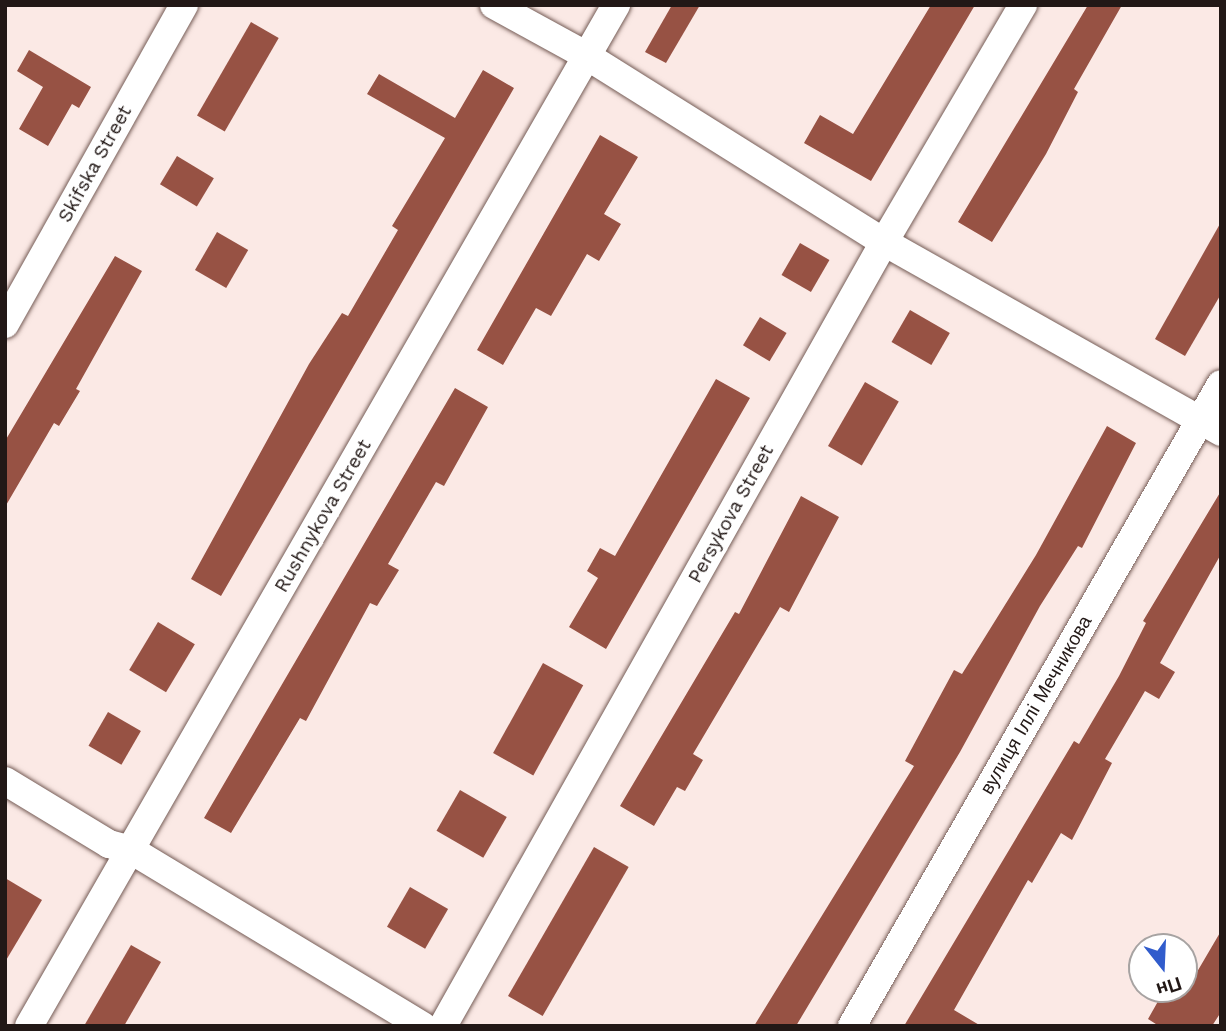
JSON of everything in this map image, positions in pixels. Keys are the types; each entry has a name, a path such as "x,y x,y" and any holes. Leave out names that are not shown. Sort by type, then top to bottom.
{"street":[{"name":"Skifska Street","path":"5,324 184,5"},
{"path":"494,5 587,56 884,242 1210,426"},
{"name":"Rushnykova Street","path":"29,1026 616,5"},
{"name":"Persykova Street","path":"443,1026 884,242 1023,5"},
{"name":"вулиця Іллі Мечникова","path":"852,1026 1210,426 1221,384"},
{"path":"5,781 109,844 131,850 423,1026"}],"building":[{"path":"672,5 700,5 666,63 645,52"},
{"path":"931,5 975,5 871,181 804,143 820,115 853,134"},
{"path":"1088,5 1122,5 1074,89 1078,92 1046,154 992,242 958,222"},
{"path":"251,22 279,38 225,132 197,116"},
{"path":"29,50 91,87 79,108 72,104 48,146 19,129 43,87 17,71"},
{"path":"483,70 514,88 221,596 191,579 309,364 342,313 348,316 398,230 392,226 445,138 367,94 379,74 455,118"},
{"path":"600,135 638,157 604,214 621,224 599,261 587,254 551,316 536,308 503,365 477,350"},
{"path":"177,156 214,178 197,206 160,184"},
{"path":"1221,222 1221,294 1185,356 1155,339"},
{"path":"217,232 248,250 226,288 195,270"},
{"path":"800,243 829,260 811,292 782,275"},
{"path":"115,256 142,271 76,389 80,391 59,426 54,423 5,507 5,441"},
{"path":"910,310 950,333 931,365 892,342"},
{"path":"760,317 787,333 770,361 743,345"},
{"path":"716,379 750,398 606,649 569,627 598,578 587,571 600,548 615,556"},
{"path":"865,382 899,402 862,466 828,446"},
{"path":"455,388 488,407 444,486 436,482 388,564 399,570 377,606 370,603 306,721 300,718 231,833 204,818"},
{"path":"1107,426 1136,443 1082,548 1078,546 1040,606 960,752 796,1026 754,1026 914,766 905,761 954,670 962,674 1036,555"},
{"path":"1221,491 1221,554 1160,663 1175,672 1159,699 1145,691 1105,759 1112,763 1072,840 1061,833 1032,883 1028,880 954,1010 981,1026 904,1026 1074,741 1079,744 1119,676 1146,623 1143,621"},
{"path":"801,496 839,517 789,612 780,607 693,754 703,760 685,791 677,787 654,826 620,806 735,612 739,614"},
{"path":"158,622 195,644 166,692 129,670"},
{"path":"543,663 583,685 533,775 493,753"},
{"path":"108,712 141,731 121,765 88,746"},
{"path":"460,790 507,817 483,858 436,831"},
{"path":"594,847 629,867 543,1016 508,996"},
{"path":"5,878 42,900 5,962"},
{"path":"410,887 448,909 425,949 387,927"},
{"path":"1221,931 1221,1012 1212,1026 1159,1026 1148,1019 1157,1003 1198,1003 1198,970"},
{"path":"131,945 161,962 124,1026 84,1026"}]}
